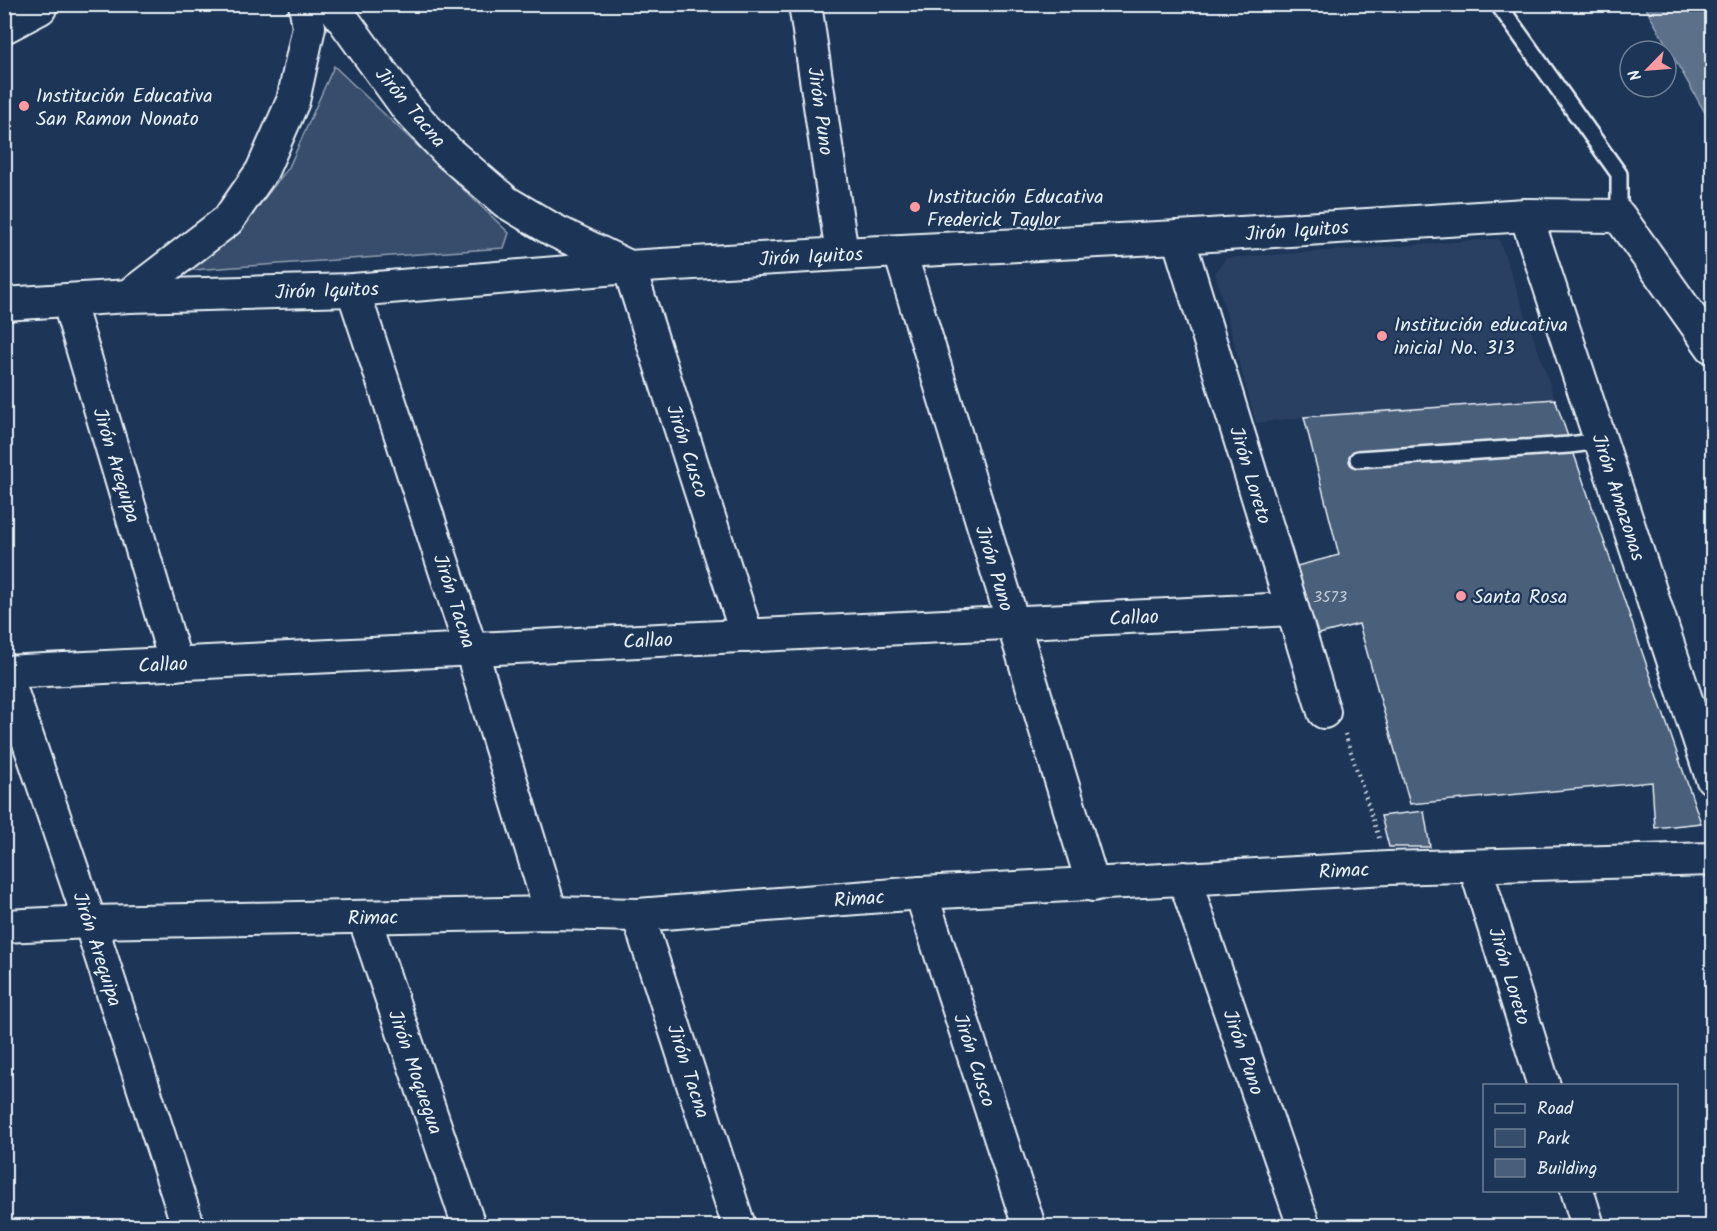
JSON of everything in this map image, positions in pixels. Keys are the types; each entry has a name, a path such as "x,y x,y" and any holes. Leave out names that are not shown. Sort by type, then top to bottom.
{"street":[{"path":"4,27 40,8 41,4"},
{"path":"129,296 228,220 262,171 294,101 309,27 305,4"},
{"name":"Jirón Tacna","path":"332,4 408,109 449,153 506,202 552,230 629,267"},
{"name":"Jirón Puno","path":"805,4 842,254"},
{"name":"Jirón Iquitos","path":"6,300 353,290 629,267 842,254 1178,237 1526,215 1619,216"},
{"name":"Jirón Amazonas","path":"1526,215 1713,778"},
{"path":"1619,216 1713,347"},
{"name":"Jirón Loreto","path":"1178,237 1324,712"},
{"name":"Jirón Puno","path":"900,252 1093,885"},
{"name":"Jirón Cusco","path":"629,267 747,636"},
{"name":"Jirón Tacna","path":"353,290 471,649 551,913"},
{"name":"Jirón Arequipa","path":"68,300 176,664"},
{"name":"Callao","path":"5,672 1292,609"},
{"name":"Jirón Arequipa","path":"5,672 90,922 188,1227"},
{"name":"Rimac","path":"4,926 90,922 551,913 638,915 921,893 1093,885 1184,878 1388,868 1713,859"},
{"name":"Jirón Loreto","path":"1475,866 1543,1084"},
{"name":"Jirón Puno","path":"1184,878 1304,1227"},
{"name":"Jirón Cusco","path":"921,893 1029,1227"},
{"name":"Jirón Tacna","path":"638,915 739,1227"},
{"name":"Jirón Moquegua","path":"364,917 469,1227"},
{"path":"1577,1192 1588,1227"}],"lane":[{"path":"1498,4 1619,174 1619,216"},
{"path":"1358,459 1600,441"}],"path":[{"path":"1324,712 1339,717 1388,868"}],"shaded area":[{"path":"1644,5 1712,5 1712,125 1678,65 1678,39 1663,39"},
{"name":"Institución educativa inicial No. 313","path":"1499,239 1555,399 1304,417 1256,423 1215,273 1226,258"}],"green space":[{"path":"334,66 509,233 504,248 178,271 242,227 289,167"}],"building":[{"name":"Santa Rosa","path":"1555,399 1701,823 1655,828 1652,782 1410,804 1359,624 1311,636 1293,567 1339,555 1304,417"},
{"path":"1424,811 1430,847 1389,847 1381,816"}],"place":[{"name":"Institución Educativa San Ramon Nonato","path":"24,106"},
{"name":"Institución Educativa Frederick Taylor","path":"915,207"},
{"name":"Institución educativa inicial No. 313","path":"1382,336"},
{"name":"Santa Rosa","path":"1461,596"}]}
